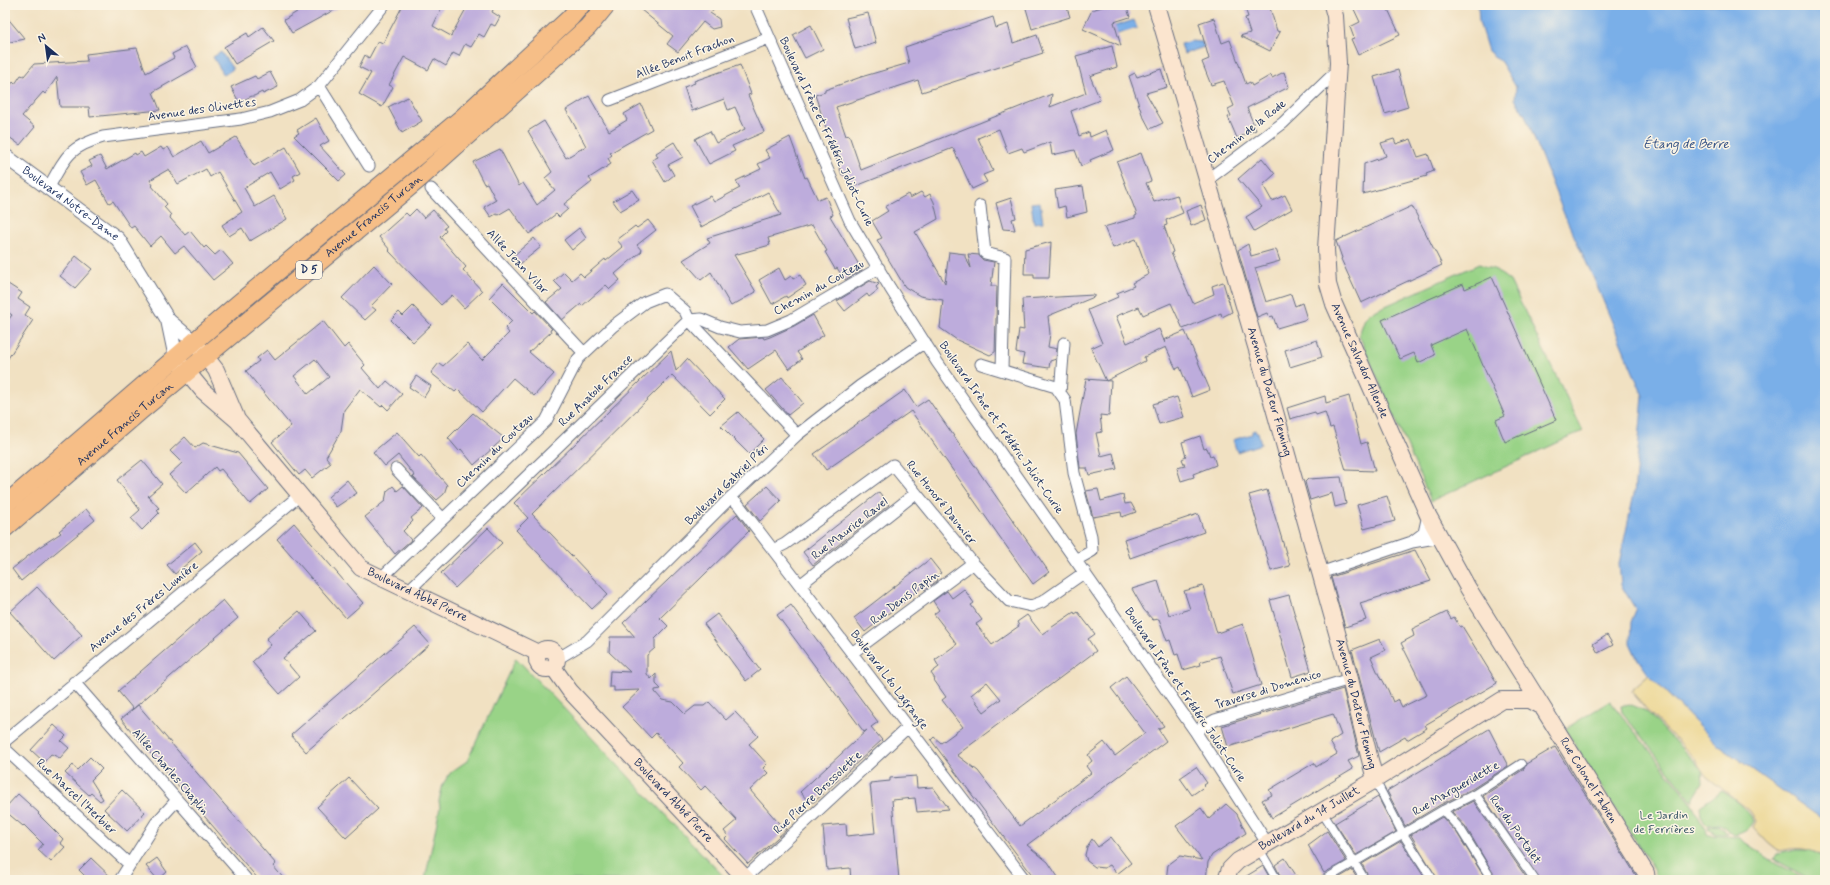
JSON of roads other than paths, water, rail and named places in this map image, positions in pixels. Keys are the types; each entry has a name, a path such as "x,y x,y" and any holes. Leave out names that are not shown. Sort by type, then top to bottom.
{"main road":[{"name":"Avenue Francis Turcan","path":"5,505 194,342 462,119 570,18 581,5"},
{"name":"Avenue Francis Turcan","path":"5,528 140,411 469,135 588,27 606,5"},
{"name":"Avenue du Docteur Fleming","path":"1156,5 1350,679 1375,780"},
{"name":"Avenue Salvador Allende","path":"1332,5 1337,34 1338,71 1327,219 1326,249 1328,284 1341,322 1428,515 1468,588 1527,682"},
{"name":"Boulevard Abbé Pierre","path":"194,342 216,370 238,421"},
{"name":"Boulevard Notre-Dame","path":"176,358 187,372"},
{"name":"Boulevard Abbé Pierre","path":"187,372 203,391 238,421 361,568 538,654 542,650 548,649 555,654 555,663 570,691 746,879"},
{"name":"Boulevard du 14 Juillet","path":"1226,880 1230,869 1238,861 1375,780 1502,700 1527,682"},
{"name":"Rue Colonel Fabien","path":"1527,682 1646,873 1648,880"},
{"path":"1502,700 1529,700 1542,707"}],"street":[{"name":"Avenue des Olivettes","path":"48,187 65,157 84,143 103,137 241,119 270,112 300,100 319,86 384,5"},
{"name":"Boulevard Irène et Frédéric Joliot-Curie","path":"755,5 850,221 937,362 1085,572 1195,732 1263,846"},
{"name":"Allée Benoit Frachon","path":"610,100 769,38"},
{"name":"Chemin de la Rode","path":"1207,180 1283,124 1338,71"},
{"path":"319,86 369,166"},
{"name":"Boulevard Notre-Dame","path":"5,156 118,239 168,320 194,342"},
{"name":"Allée Jean Vilar","path":"432,189 584,354"},
{"path":"980,206 985,253 1005,258 1002,369"},
{"name":"Chemin du Couteau","path":"381,578 546,421 578,359 613,326 655,297 666,294 685,311 689,320 701,319 720,327 740,332 768,330 791,320 879,268"},
{"name":"Boulevard Notre-Dame","path":"168,320 176,358"},
{"path":"689,320 797,435"},
{"name":"Rue Anatole France","path":"408,591 689,320"},
{"name":"Boulevard Gabriel Péri","path":"555,663 587,640 797,435 860,386 925,342"},
{"path":"1060,393 1064,343"},
{"path":"981,364 1002,369 1056,387 1065,400 1074,472 1091,536 1092,551 1076,560"},
{"name":"Rue Honoré Daumier","path":"773,550 785,544 893,465 973,563 1009,601 1031,606 1042,602 1085,572"},
{"path":"396,469 443,519"},
{"name":"Rue Maurice Ravel","path":"800,585 916,493"},
{"name":"Avenue des Frères Lumière","path":"5,741 300,495"},
{"name":"Boulevard Léo Lagrange","path":"731,498 738,504 1025,880"},
{"path":"1412,542 1424,533 1428,515"},
{"path":"1320,573 1412,542 1441,537"},
{"name":"Rue Denis Papin","path":"852,653 973,563"},
{"name":"Traverse di Domenico","path":"1195,732 1215,720 1350,679"},
{"name":"Allée Charles Chaplin","path":"74,682 247,880"},
{"name":"Rue Pierre Brossolette","path":"746,879 908,727"},
{"name":"Rue Marcel l'Herbier","path":"5,749 129,864"},
{"name":"Rue Margueridette","path":"1324,880 1443,810 1475,794 1521,764"},
{"path":"1375,780 1403,834 1433,880"},
{"name":"Rue du Portalet","path":"1475,794 1535,880"},
{"path":"120,880 156,823 177,800"},
{"path":"1443,810 1461,830 1492,880"},
{"path":"1322,812 1365,880"},
{"path":"1263,846 1277,880"}],"water":[{"name":"Étang de Berre","path":"1478,5 1825,5 1825,821 1718,745 1649,675 1637,658 1630,643 1631,622 1636,610 1621,585 1619,564 1634,494 1643,396 1594,279 1564,214 1525,115 1515,99 1516,87 1501,62 1488,51 1479,22"},
{"path":"1134,20 1137,28 1118,34 1113,30 1115,26"},
{"path":"1190,41 1202,42 1204,47 1184,54 1181,44"},
{"path":"221,52 233,69 224,75 213,57"},
{"path":"1040,202 1043,222 1034,223 1031,203"},
{"path":"1255,430 1256,433 1258,432 1261,444 1237,452 1233,440 1252,434 1252,431"}],"park label":[{"name":"Le Jardin de Ferrières","path":"1664,823"}]}
